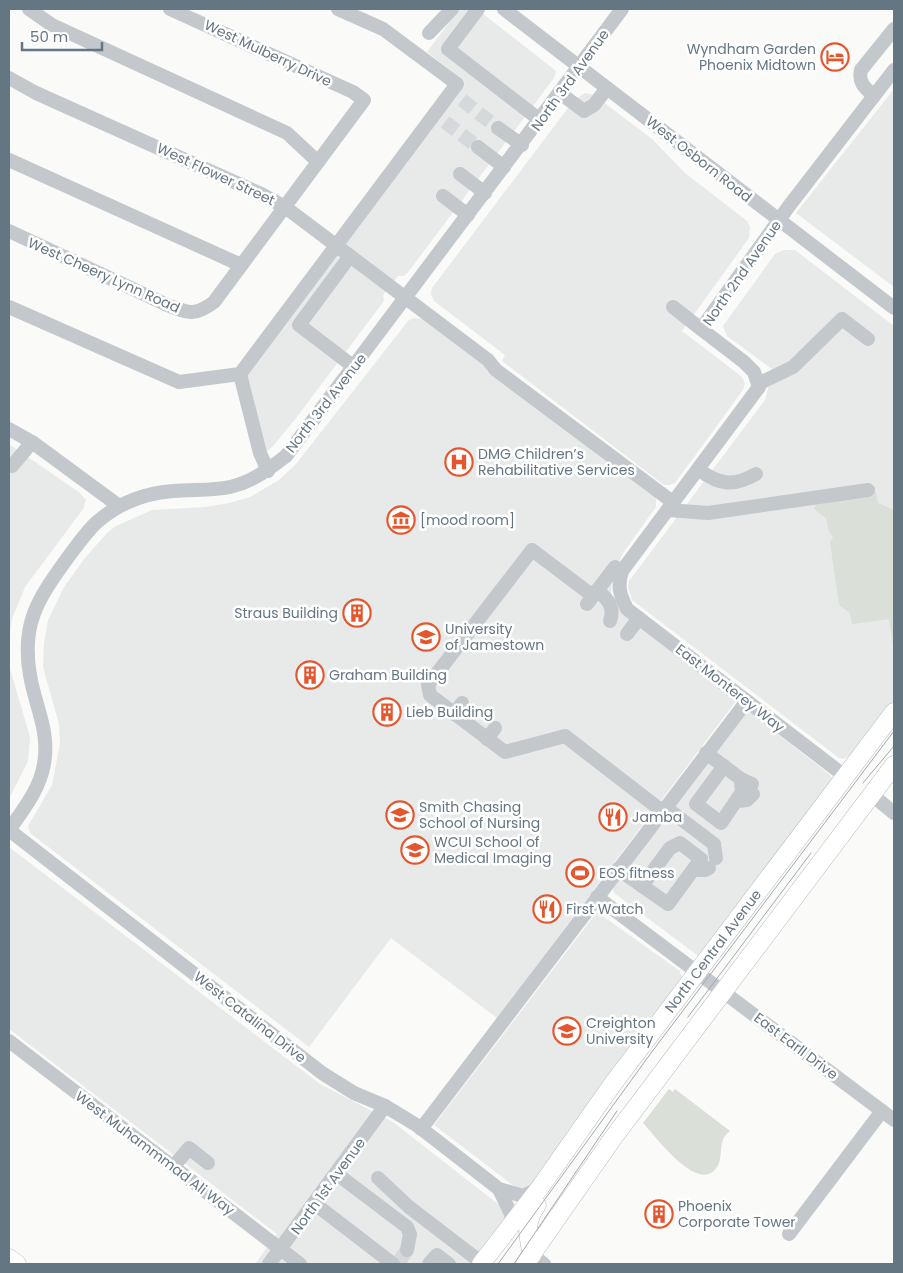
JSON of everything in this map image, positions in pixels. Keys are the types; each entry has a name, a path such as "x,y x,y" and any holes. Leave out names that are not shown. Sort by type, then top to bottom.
{"main road":[{"name":"North Central Avenue","path":"482,1264 539,1189 614,1081 894,712"},
{"path":"534,1261 614,1138 894,765"},
{"path":"534,1261 527,1225 529,1216 558,1175 561,1157"},
{"path":"9,1258 17,1264"}],"street":[{"path":"9,160 241,266 318,162 287,133 52,25 29,9"},
{"name":"West Mulberry Drive","path":"170,9 353,92 364,100 318,162"},
{"path":"9,306 179,382 240,374 336,245 415,144 440,118 457,96 457,84 390,34 338,9"},
{"path":"430,34 452,9"},
{"path":"478,9 448,48 540,120"},
{"name":"West Osborn Road","path":"504,9 894,308"},
{"name":"North 3rd Avenue","path":"9,830 29,802 39,783 44,765 46,745 43,721 30,676 28,653 30,620 45,590 86,533 119,506 137,498 156,493 216,490 232,487 268,471 294,446 522,145 622,9"},
{"path":"874,96 863,86 860,76 861,70 894,29"},
{"name":"North 2nd Avenue","path":"758,384 754,372 744,362 701,329 779,220 894,70"},
{"name":"West Flower Street","path":"9,78 36,93 261,194 285,207 488,360 496,370 671,507"},
{"path":"560,93 584,111 594,105 607,88"},
{"path":"498,128 522,145"},
{"path":"478,147 504,167"},
{"path":"460,174 485,193"},
{"path":"442,196 468,216"},
{"name":"West Cheery Lynn Road","path":"9,231 165,304 184,311 201,312 214,302 241,266"},
{"path":"350,256 300,325 354,367"},
{"path":"673,307 701,329"},
{"path":"592,596 615,567 622,572 752,399 759,386 758,384 793,367 842,319 868,339"},
{"path":"240,374 260,453 268,471"},
{"path":"9,429 32,442 119,506"},
{"path":"12,466 32,442"},
{"path":"699,470 709,477 728,484 740,482 756,474"},
{"path":"671,507 708,513 868,490"},
{"path":"610,621 612,610 610,603 570,585 532,550 428,685 430,695 458,708 491,734 505,752 565,736 714,844 712,863 705,870 693,870"},
{"name":"East Monterey Way","path":"622,572 619,581 619,594 627,609 846,777"},
{"path":"627,634 639,618"},
{"path":"421,1129 596,896 747,701"},
{"path":"706,753 724,766 749,786 742,792 738,801 721,822 696,804 724,766"},
{"path":"872,795 894,813"},
{"name":"West Catalina Drive","path":"9,830 322,1073 354,1093 385,1106 421,1129 499,1189 523,1196 539,1189"},
{"path":"618,869 642,886 668,904 701,859 680,843 670,848 642,886"},
{"name":"East Earll Drive","path":"596,896 894,1120"},
{"name":"West Muhammmad Ali Way","path":"9,1041 300,1264"},
{"name":"North 1st Avenue","path":"269,1264 337,1174 385,1106"},
{"path":"790,1234 882,1111"},
{"path":"173,1167 189,1148 208,1163"},
{"path":"337,1174 407,1227 410,1234 407,1250"},
{"path":"378,1178 409,1207 482,1264"},
{"name":"West Catalina Drive","path":"499,1189 511,1214 512,1225"},
{"path":"314,1204 377,1259 396,1264"},
{"path":"429,1264 437,1255 449,1264"}],"shaded area":[{"path":"459,9 477,9 556,71 554,78 409,271 404,276 398,276 383,295 384,301 296,418 264,454 242,379 465,82 427,52"},
{"path":"894,89 894,287 796,213"},
{"path":"585,93 594,95 652,139 685,173 747,221 750,227 749,238 682,331 741,376 745,383 743,390 675,483 670,485 664,485 502,361 505,355 434,301 431,294 432,288 574,100"},
{"path":"784,250 795,250 894,326 894,700 853,754 843,759 839,758 632,600 628,587 629,581 765,400 773,370 727,336 723,326 775,254"},
{"path":"413,318 423,319 656,497 656,507 623,553 612,578 611,596 622,613 736,701 497,1018 391,938 309,1047 30,833 28,826 52,785 60,744 59,724 43,667 44,643 48,620 64,587 85,558 107,533 116,526 152,510 205,507 229,503 250,497 279,480 296,464 408,321"},
{"path":"9,444 80,493 86,500 83,509 25,587 12,619 9,641"},
{"path":"876,492 878,503 894,510 894,652 889,619 852,624 850,613 839,605 830,542 833,537 829,531 826,518 814,509 818,501"},
{"path":"9,665 30,737 28,761 9,799"},
{"path":"745,708 830,775 833,780 701,955 697,955 614,893 613,887"},
{"path":"9,847 320,1084 393,1122 507,1211 509,1214 476,1264 255,1264 277,1234 9,1029"},
{"path":"597,912 680,971 683,980 532,1189 518,1189 434,1125"},
{"path":"669,1089 673,1092 675,1089 730,1131 722,1142 719,1163 711,1173 702,1174 691,1170 679,1162 643,1123"}],"tunnel":[{"path":"462,100 498,128"},
{"path":"445,122 478,147"},
{"path":"399,1262 407,1250"}],"tram line":[{"path":"498,1264 651,1053 894,731"},
{"path":"863,783 894,746"},
{"path":"688,1017 811,853"},
{"path":"514,1264 617,1111"}],"place":[{"name":"Wyndham Garden Phoenix Midtown","path":"835,57"},
{"name":"DMG Children’s Rehabilitative Services","path":"459,462"},
{"name":"[mood room]","path":"401,520"},
{"name":"Straus Building","path":"357,613"},
{"name":"University of Jamestown","path":"426,637"},
{"name":"Graham Building","path":"310,675"},
{"name":"Lieb Building","path":"387,712"},
{"name":"Smith Chasing School of Nursing","path":"400,815"},
{"name":"Jamba","path":"613,817"},
{"name":"WCUI School of Medical Imaging","path":"415,850"},
{"name":"EOS fitness","path":"580,873"},
{"name":"First Watch","path":"547,909"},
{"name":"Creighton University","path":"567,1031"},
{"name":"Phoenix Corporate Tower","path":"659,1214"}]}
